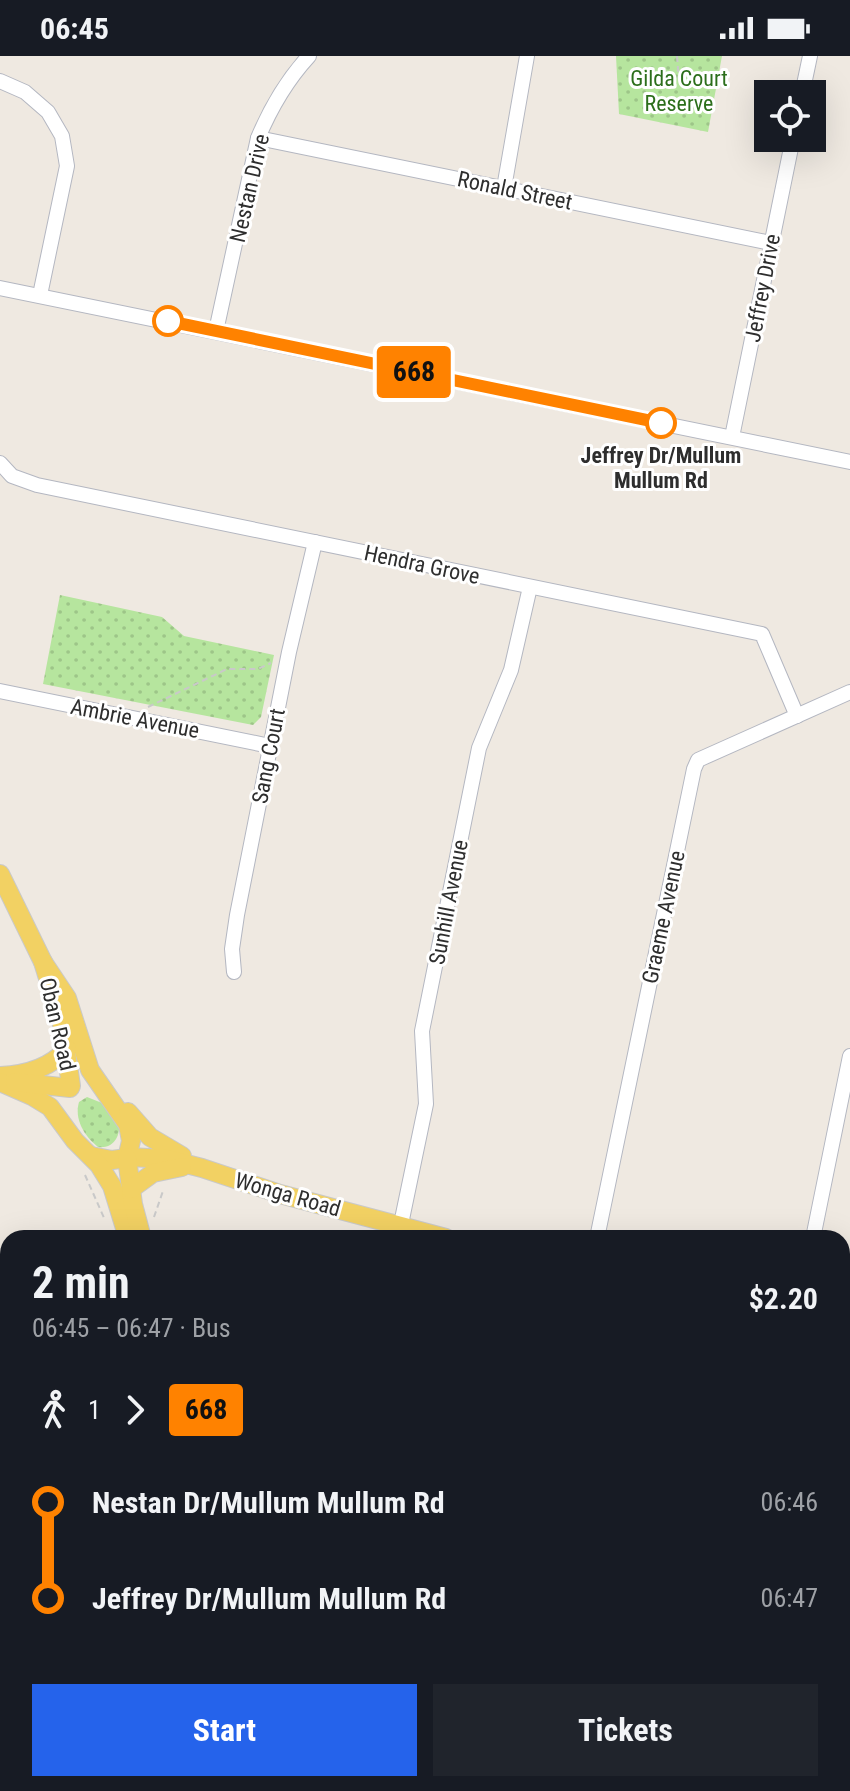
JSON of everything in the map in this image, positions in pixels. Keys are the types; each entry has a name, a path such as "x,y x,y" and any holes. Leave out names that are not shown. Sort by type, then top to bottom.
{"main road":[{"name":"Oban Road","path":"0,874 43,962 58,1006 67,1049 70,1087 68,1117 87,1161"},
{"name":"Oban Road","path":"43,962 67,998 87,1065 100,1085"},
{"path":"0,1080 38,1069 56,1060 67,1049"},
{"path":"0,1080 70,1087 85,1083 100,1085 116,1098 150,1137 198,1167"},
{"path":"0,1080 50,1107 87,1161 110,1182 125,1230"},
{"path":"100,1085 128,1125 131,1189 148,1230"},
{"name":"Wonga Road","path":"87,1161 159,1158 198,1167 280,1194 420,1230"},
{"path":"131,1189 140,1179 153,1173 198,1167"}],"street":[{"name":"Nestan Drive","path":"216,331 258,138 287,82 309,56"},
{"path":"504,188 527,56"},
{"path":"805,80 810,56"},
{"path":"0,81 25,92 48,112 62,136 67,166 40,295"},
{"name":"Ronald Street","path":"258,138 771,243"},
{"name":"Jeffrey Drive","path":"732,437 790,152"},
{"path":"0,288 850,462"},
{"name":"Hendra Grove","path":"0,463 12,476 37,485 762,634 797,716"},
{"name":"Sang Court","path":"234,972 232,949 237,915 289,652 315,542"},
{"name":"Sunhill Avenue","path":"401,1224 426,1104 422,1031 479,748 511,670 530,587"},
{"name":"Ambrie Avenue","path":"0,691 270,746"},
{"name":"Graeme Avenue","path":"599,1230 698,760 850,692"},
{"path":"815,1230 850,1056"}],"path":[{"path":"677,56 679,81"},
{"path":"144,719 148,706 227,669 258,669 274,661 276,650 289,652"},
{"path":"87,1161 107,1224"},
{"path":"148,1230 163,1191"}],"green space":[{"name":"Gilda Court Reserve","path":"616,56 722,56 708,132 619,114"},
{"path":"60,595 162,617 184,636 274,655 261,717 253,725 43,684"},
{"path":"87,1097 102,1103 119,1125 116,1138 107,1146 98,1147 81,1127 79,1102"}],"bus line":[{"name":"668","path":"168,321 661,423"}],"place":[{"name":"Jeffrey Dr/Mullum Mullum Rd","path":"661,423"}]}
